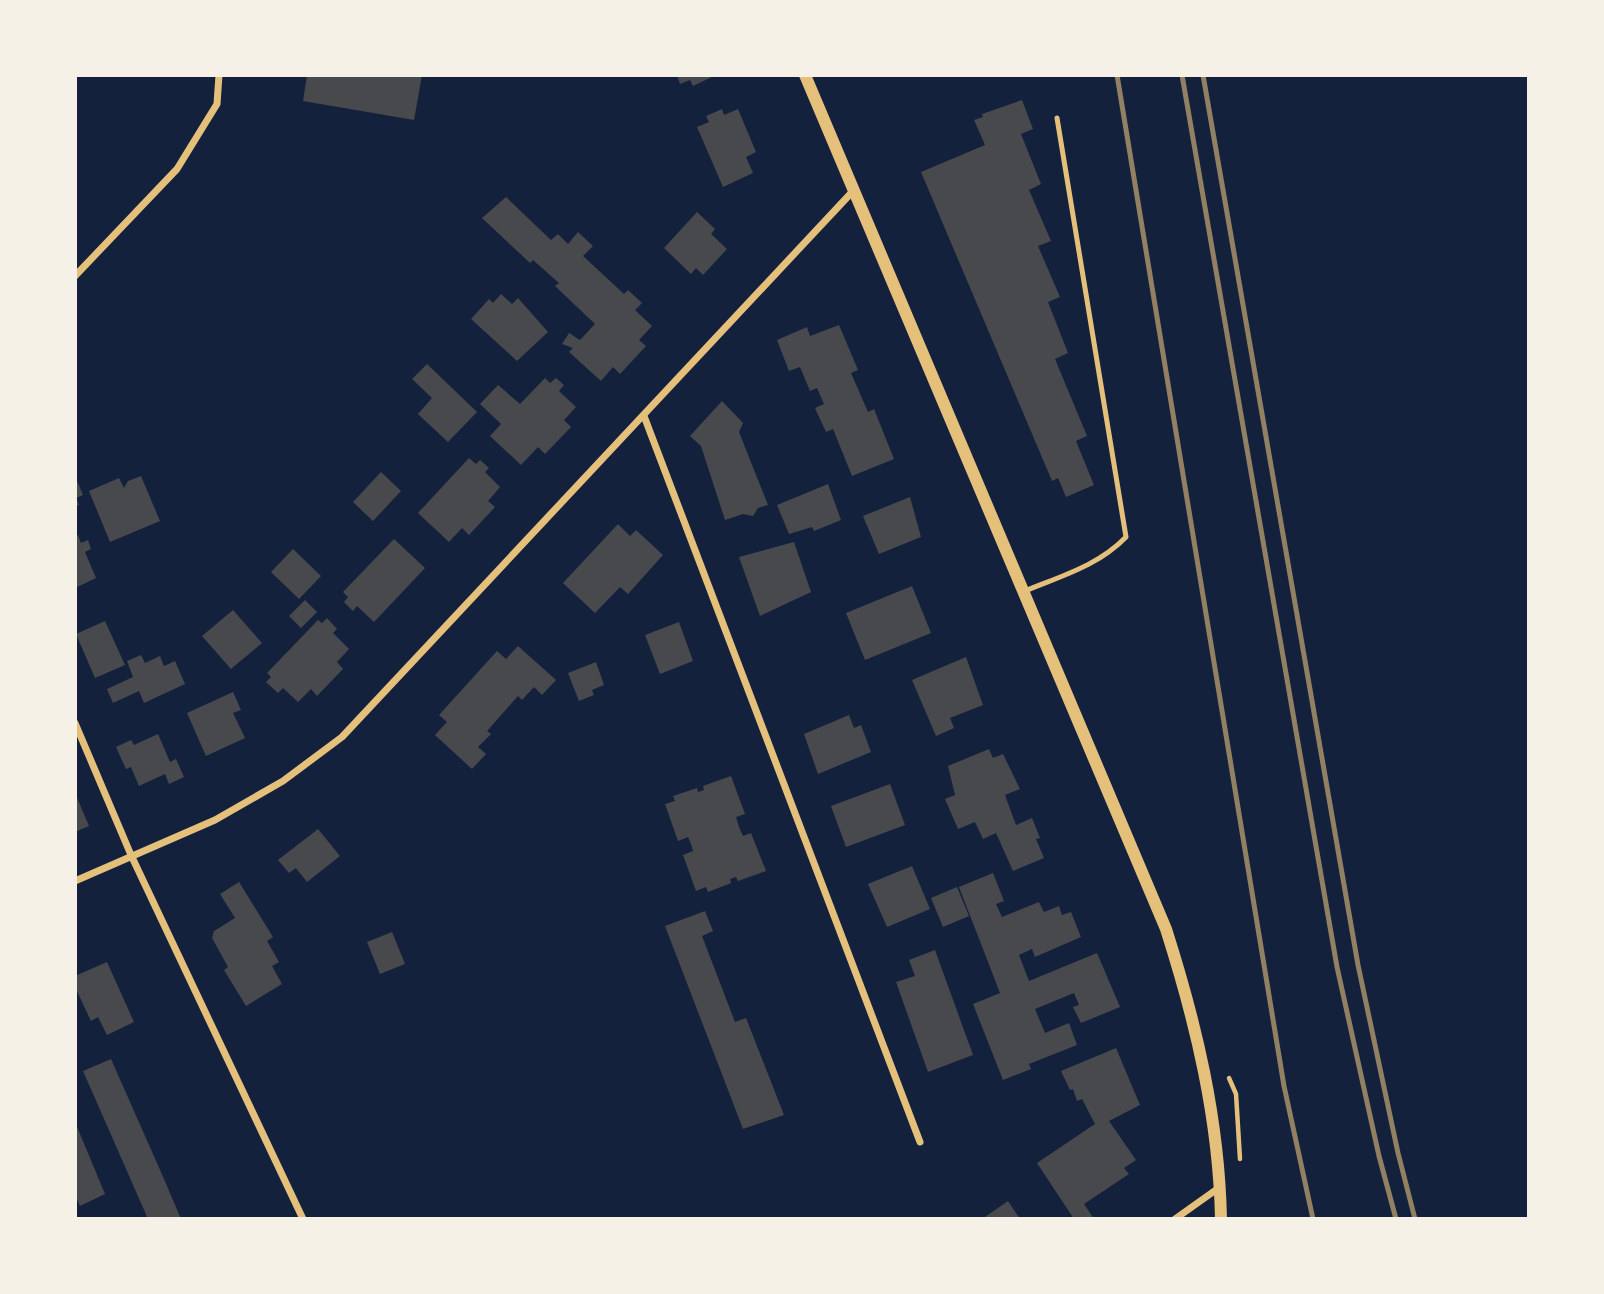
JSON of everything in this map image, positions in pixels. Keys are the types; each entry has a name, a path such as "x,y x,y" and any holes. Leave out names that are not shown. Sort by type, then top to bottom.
{"street":[{"path":"75,276 177,169 217,104 219,75"},
{"path":"805,75 1025,591 1169,939 1203,1060 1220,1187 1221,1219"},
{"path":"75,881 215,820 282,780 342,737 854,190"},
{"path":"644,416 919,1142"},
{"path":"75,723 131,855 303,1219"},
{"path":"1175,1219 1220,1187"}],"lane":[{"path":"1025,591 1096,563 1108,556 1126,537 1057,118"}],"building":[{"path":"307,75 422,75 414,120 303,101"},
{"path":"677,75 712,77 693,86 690,80 680,84"},
{"path":"1022,100 1033,129 1021,134 1041,184 1029,190 1051,241 1038,246 1060,297 1048,302 1068,353 1055,359 1087,436 1076,441 1094,485 1066,497 1058,478 1052,481 921,172 985,145 974,120 983,117 982,114"},
{"path":"722,109 724,115 738,109 756,152 746,157 753,173 723,187 697,127 709,122 706,116"},
{"path":"506,197 551,240 558,234 568,244 578,232 593,246 583,256 624,294 628,290 642,303 635,310 652,326 639,340 646,346 620,374 613,367 601,381 569,352 573,348 562,344 569,333 580,340 595,324 555,286 559,283 533,260 530,263 482,218"},
{"path":"697,212 715,229 711,234 727,249 703,275 696,268 691,274 664,248"},
{"path":"501,294 512,304 518,298 548,332 517,361 471,319 489,299 493,303"},
{"path":"839,325 858,370 851,373 868,412 874,409 894,459 852,476 833,429 826,432 815,408 824,404 817,388 810,391 800,367 789,371 777,340 807,327 810,336"},
{"path":"427,364 477,412 448,442 418,414 432,398 412,379"},
{"path":"545,378 550,383 556,378 564,385 559,391 576,407 564,420 571,427 545,454 538,447 521,465 490,436 501,424 480,404 498,385 520,404"},
{"path":"722,401 743,423 739,432 768,505 758,508 753,516 743,514 725,520 701,446 690,436"},
{"path":"469,458 476,464 480,460 489,468 485,472 500,487 488,501 495,507 469,535 462,528 449,542 418,513"},
{"path":"381,472 401,491 373,521 353,502"},
{"path":"75,476 83,495 76,498 79,505 75,506"},
{"path":"141,476 160,521 110,542 89,491 119,478 124,488 128,481"},
{"path":"828,484 841,520 814,531 812,527 789,534 777,505"},
{"path":"910,497 921,537 879,554 863,516"},
{"path":"618,524 630,536 636,530 663,555 628,594 620,587 595,613 563,583"},
{"path":"78,535 81,543 88,540 91,549 85,552 96,578 75,588 75,537"},
{"path":"394,539 425,568 374,622 357,606 353,611 344,602 348,597 343,592"},
{"path":"794,542 811,592 760,616 739,557"},
{"path":"293,549 321,576 299,599 271,572"},
{"path":"912,586 931,633 865,660 846,613"},
{"path":"305,600 317,612 301,628 289,616"},
{"path":"233,610 262,643 231,669 202,636"},
{"path":"327,618 337,629 333,633 349,649 337,662 343,669 317,696 311,689 298,702 283,688 278,693 266,682 271,677 267,673 318,620 322,623"},
{"path":"105,621 125,665 95,678 76,634"},
{"path":"679,622 693,661 660,674 645,635"},
{"path":"518,646 556,680 542,695 534,687 522,700 518,696 487,731 491,734 478,747 486,754 472,769 435,735 447,722 439,715 497,651 506,659"},
{"path":"141,655 145,663 160,656 164,666 175,661 185,684 144,703 139,691 113,703 107,689 133,677 127,661"},
{"path":"966,657 983,705 950,718 954,728 936,736 912,680"},
{"path":"596,662 604,685 592,690 594,695 579,701 568,673"},
{"path":"233,692 241,710 233,713 245,738 206,756 187,713"},
{"path":"849,715 854,728 861,725 871,752 818,774 804,734"},
{"path":"158,734 170,762 176,759 184,777 169,784 165,774 139,786 131,767 126,769 116,747 131,740 134,745"},
{"path":"989,749 993,758 1003,754 1020,789 1005,795 1016,825 1032,818 1040,838 1036,839 1044,858 1013,871 996,833 983,839 975,822 958,829 945,799 955,795 948,766"},
{"path":"731,776 745,814 736,817 739,827 743,836 751,833 766,871 738,881 736,877 730,879 731,883 708,892 706,887 696,891 683,855 693,851 691,844 688,837 678,841 665,804 675,801 673,796 697,788 698,792 704,790 703,786"},
{"path":"890,784 905,825 846,847 831,806"},
{"path":"75,793 89,826 75,832"},
{"path":"318,829 340,856 307,882 296,868 289,873 278,860"},
{"path":"912,866 930,909 887,927 868,884"},
{"path":"993,873 1004,901 996,904 1002,917 1039,902 1044,912 1059,906 1062,915 1071,912 1081,937 1035,957 1032,949 1019,955 1029,981 1097,953 1120,1007 1081,1023 1073,1007 1079,1005 1074,993 1035,1009 1045,1033 1069,1023 1077,1045 1029,1064 1031,1069 1003,1080 973,1004 1000,993 959,887"},
{"path":"239,882 273,937 267,941 279,962 272,966 282,984 246,1006 224,970 228,967 212,938 214,931 235,918 220,894"},
{"path":"957,887 969,916 943,927 931,898"},
{"path":"705,911 713,931 702,936 735,1022 746,1018 784,1115 743,1129 665,926"},
{"path":"392,932 405,964 380,974 367,942"},
{"path":"935,950 973,1055 928,1072 896,982 915,976 909,960"},
{"path":"107,962 134,1022 107,1035 98,1017 91,1021 75,987 75,976"},
{"path":"1116,1048 1140,1105 1109,1121 1136,1160 1124,1168 1129,1174 1084,1204 1094,1219 1074,1219 1037,1163 1095,1124 1082,1099 1077,1101 1073,1089 1070,1090 1061,1071"},
{"path":"111,1059 181,1219 148,1219 83,1071"},
{"path":"75,1122 105,1194 80,1206 75,1195"},
{"path":"1008,1201 1020,1219 982,1219"}],"railway":[{"path":"1117,75 1284,1086 1313,1219"},
{"path":"1182,75 1337,967 1379,1156 1396,1219"},
{"path":"1203,75 1358,965 1398,1153 1415,1219"}]}
